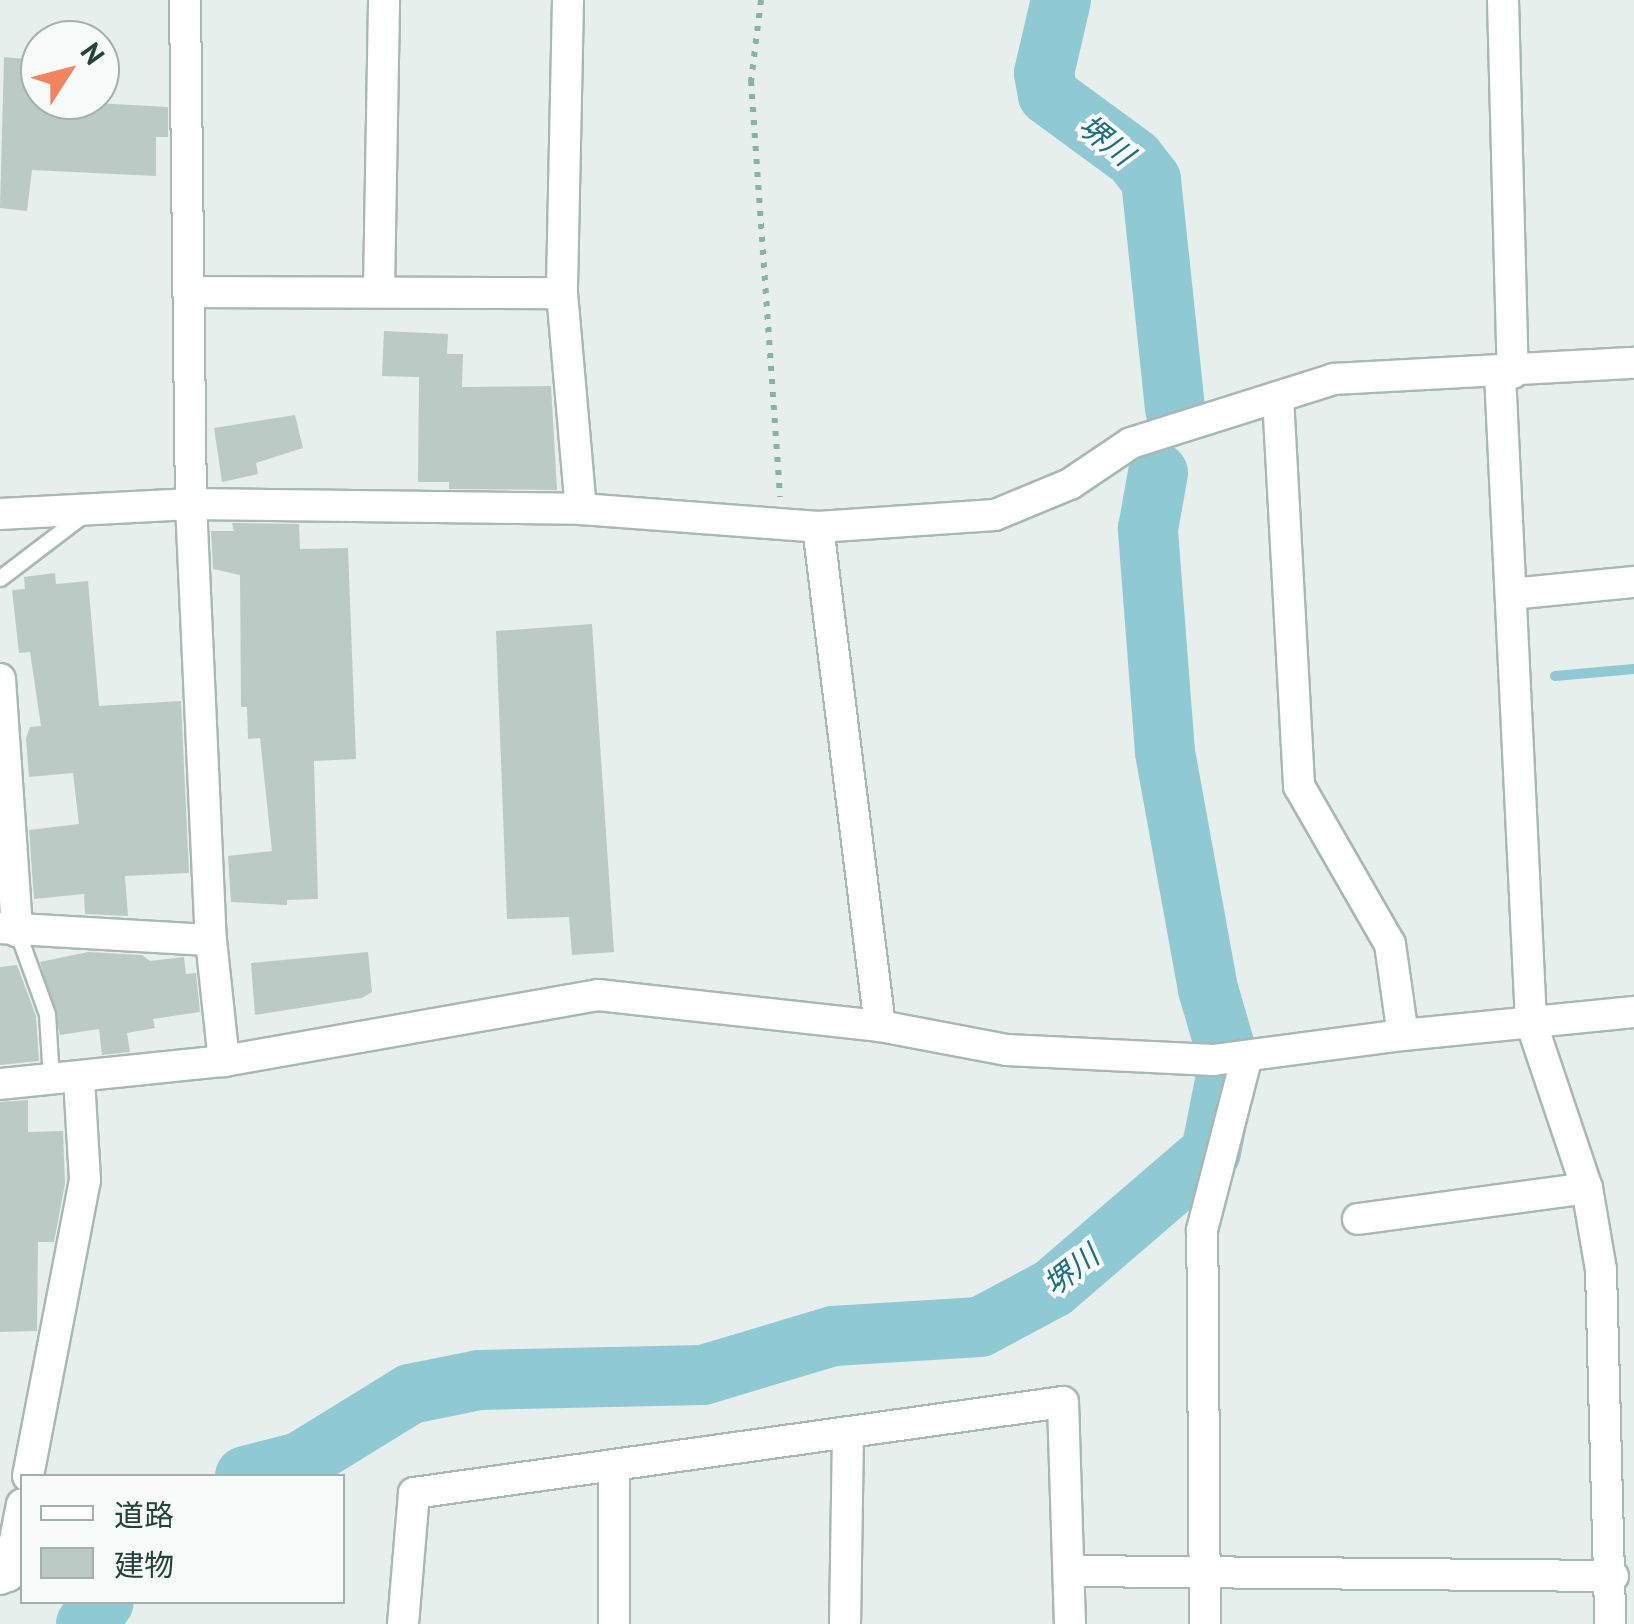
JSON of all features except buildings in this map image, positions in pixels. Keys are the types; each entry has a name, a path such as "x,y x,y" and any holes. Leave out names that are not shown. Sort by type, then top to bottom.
{"street":[{"path":"186,0 191,504 211,940 224,1061"},
{"path":"379,290 384,0"},
{"path":"568,0 562,293 581,509"},
{"path":"1503,0 1510,594 1531,1022 1587,1188 1601,1270 1612,1576 1610,1624"},
{"path":"188,292 562,293"},
{"path":"0,514 191,504 581,509 818,527 995,516 1042,498 1131,442 1334,379 1506,374 1634,362"},
{"path":"1278,397 1299,786 1390,944 1403,1035"},
{"path":"818,527 880,1026"},
{"path":"1510,594 1634,582"},
{"path":"0,679 8,929 211,940"},
{"path":"0,1084 224,1061 598,996 880,1026 1008,1050 1234,1060 1403,1035 1634,1012"},
{"path":"1206,1624 1202,1230 1234,1060"},
{"path":"28,1474 85,1180 65,1079"},
{"path":"1358,1218 1587,1188"},
{"path":"403,1624 414,1494 1063,1402 1070,1624"},
{"path":"845,1624 848,1432"},
{"path":"614,1465 614,1624"},
{"path":"0,1579 8,1576 20,1514"},
{"path":"1071,1571 1612,1576"}],"lane":[{"path":"0,578 89,510"},
{"path":"8,929 47,1014 65,1079"}],"path":[{"path":"762,0 751,80 782,524"}],"waterway":[{"name":"堺川","path":"1061,0 1044,73 1048,95 1134,158 1151,180 1175,410"},
{"name":"堺川","path":"253,1474 300,1462 410,1394 479,1380 703,1375 833,1336 980,1327 1053,1288 1211,1152 1229,1061 1208,989 1165,752 1148,529 1158,473"},
{"path":"1555,676 1634,669"},
{"name":"堺川","path":"86,1624 102,1604"}]}
